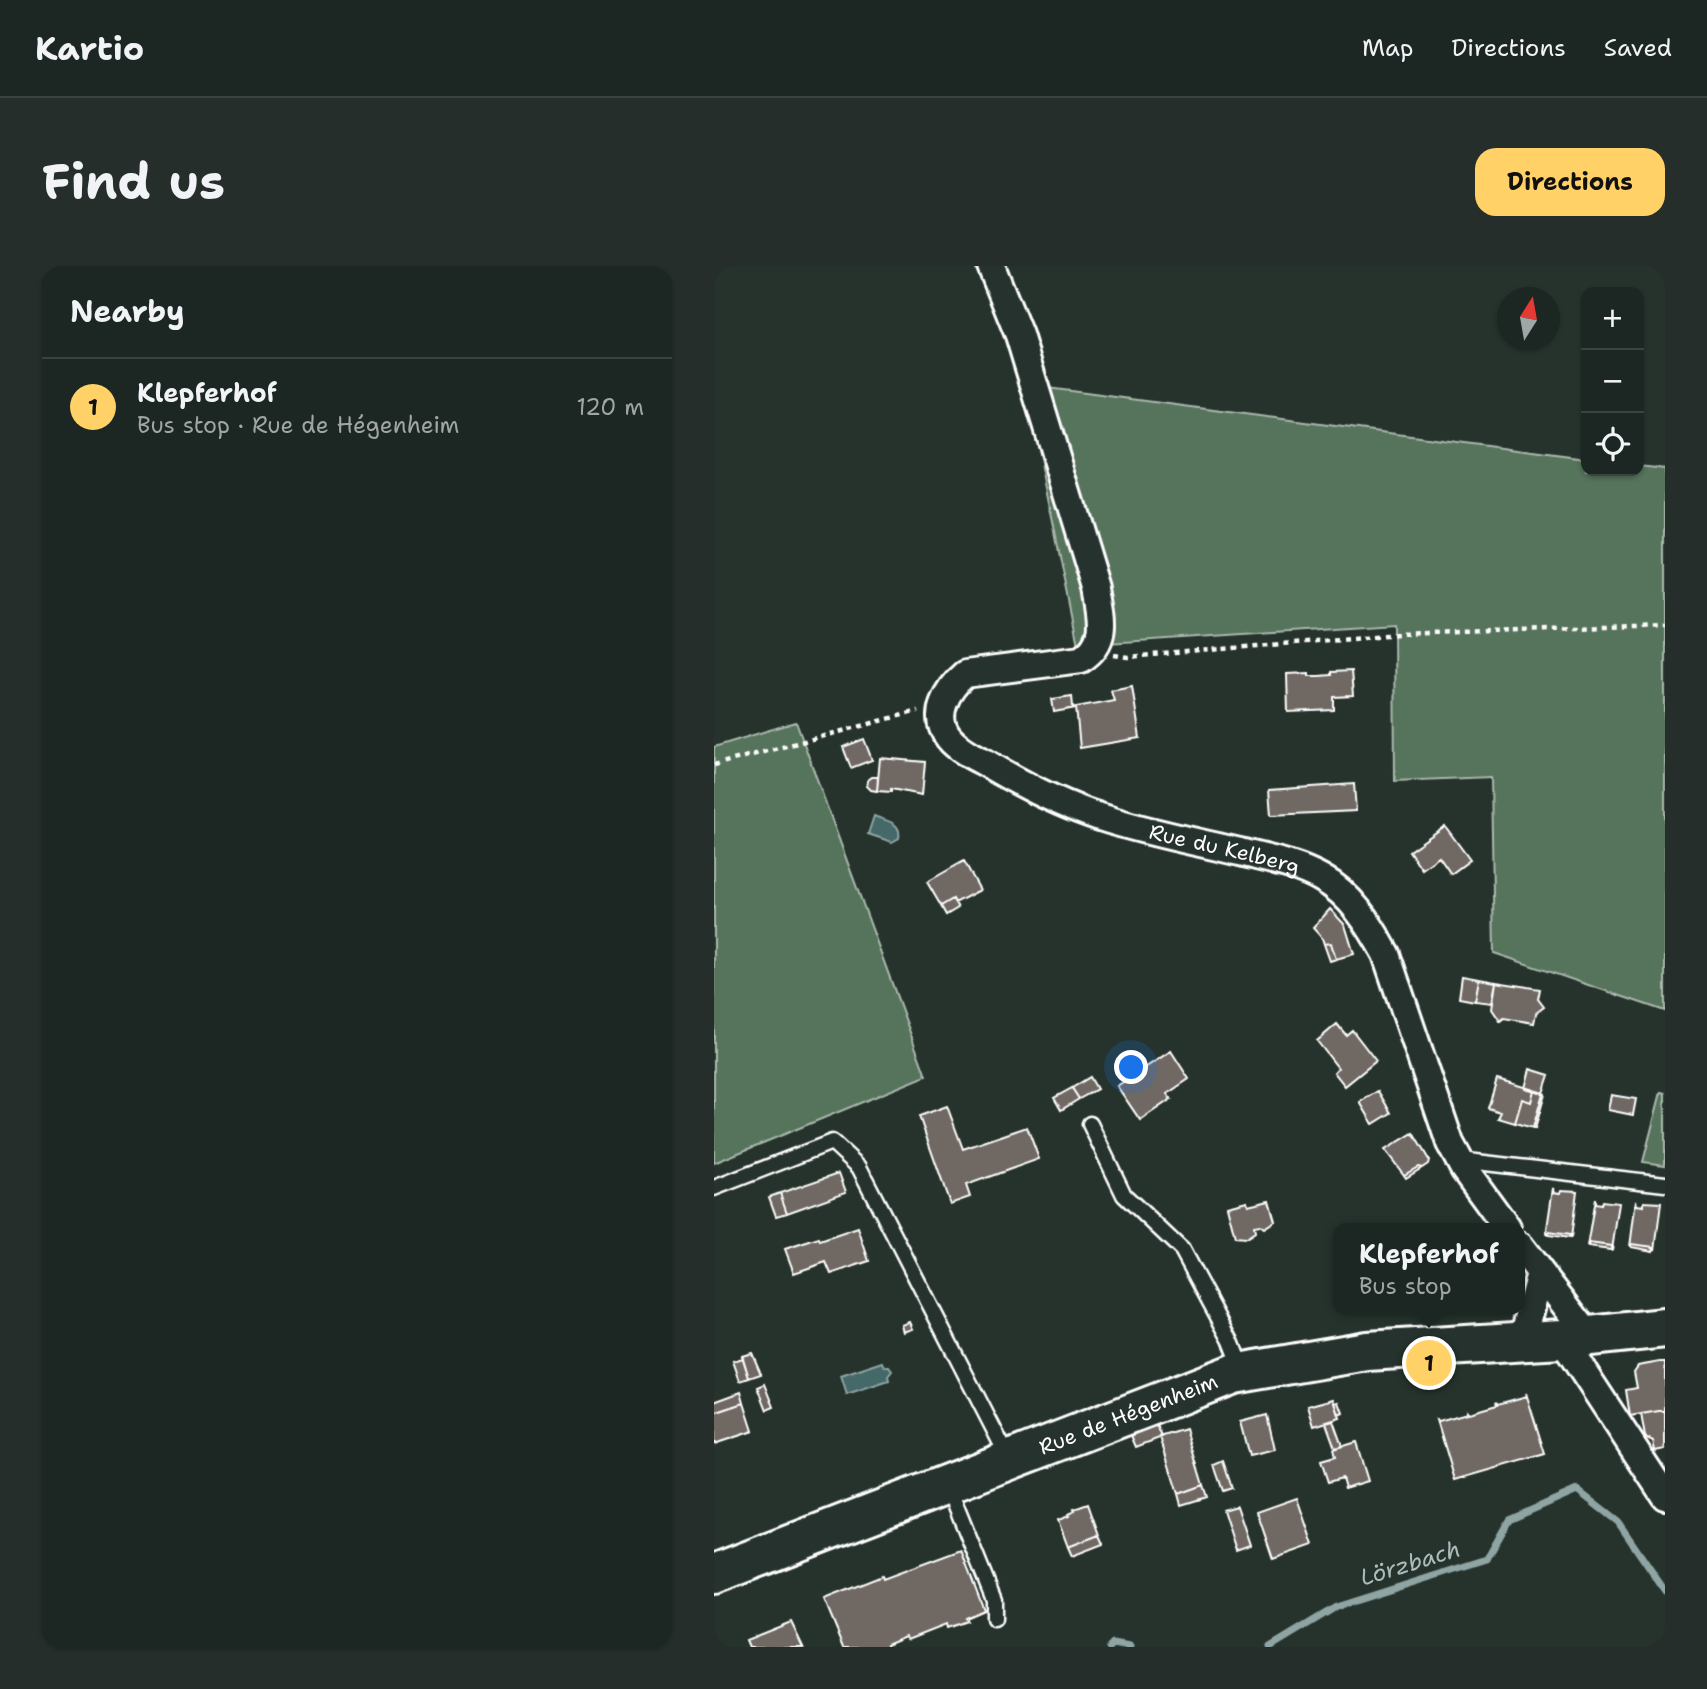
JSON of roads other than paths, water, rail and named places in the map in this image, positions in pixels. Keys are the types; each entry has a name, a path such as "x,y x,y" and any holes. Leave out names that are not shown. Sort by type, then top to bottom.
{"main road":[{"name":"Rue de Hégenheim","path":"716,1568 1242,1372 1367,1351 1517,1342 1665,1328"}],"street":[{"name":"Rue du Kelberg","path":"991,266 1019,335 1096,588 1101,620 1099,642 1093,651 1081,659 965,674 954,683 942,705 941,719 948,738 964,751 1051,799 1101,818 1279,862 1323,879 1339,890 1372,927 1386,954 1450,1143 1503,1223"},
{"path":"1525,1253 1540,1273 1665,1496"},
{"path":"1517,1342 1526,1327 1540,1273"}],"lane":[{"path":"1090,1124 1124,1195 1182,1250 1230,1341 1242,1372"},
{"path":"714,1188 832,1142 859,1167 1010,1460"},
{"path":"1459,1160 1665,1184"},
{"path":"947,1484 994,1600 993,1619"}],"water":[{"path":"874,816 896,825 899,838 892,842 868,834"},
{"path":"883,1362 885,1367 892,1371 888,1376 889,1381 847,1395 841,1376"}],"waterway":[{"name":"Lörzbach","path":"1270,1647 1336,1607 1487,1559 1509,1520 1577,1490 1618,1522 1665,1591"},
{"name":"Lörzbach","path":"1110,1647 1113,1644 1130,1647"}],"place":[{"name":"Klepferhof","path":"1429,1363"}]}
